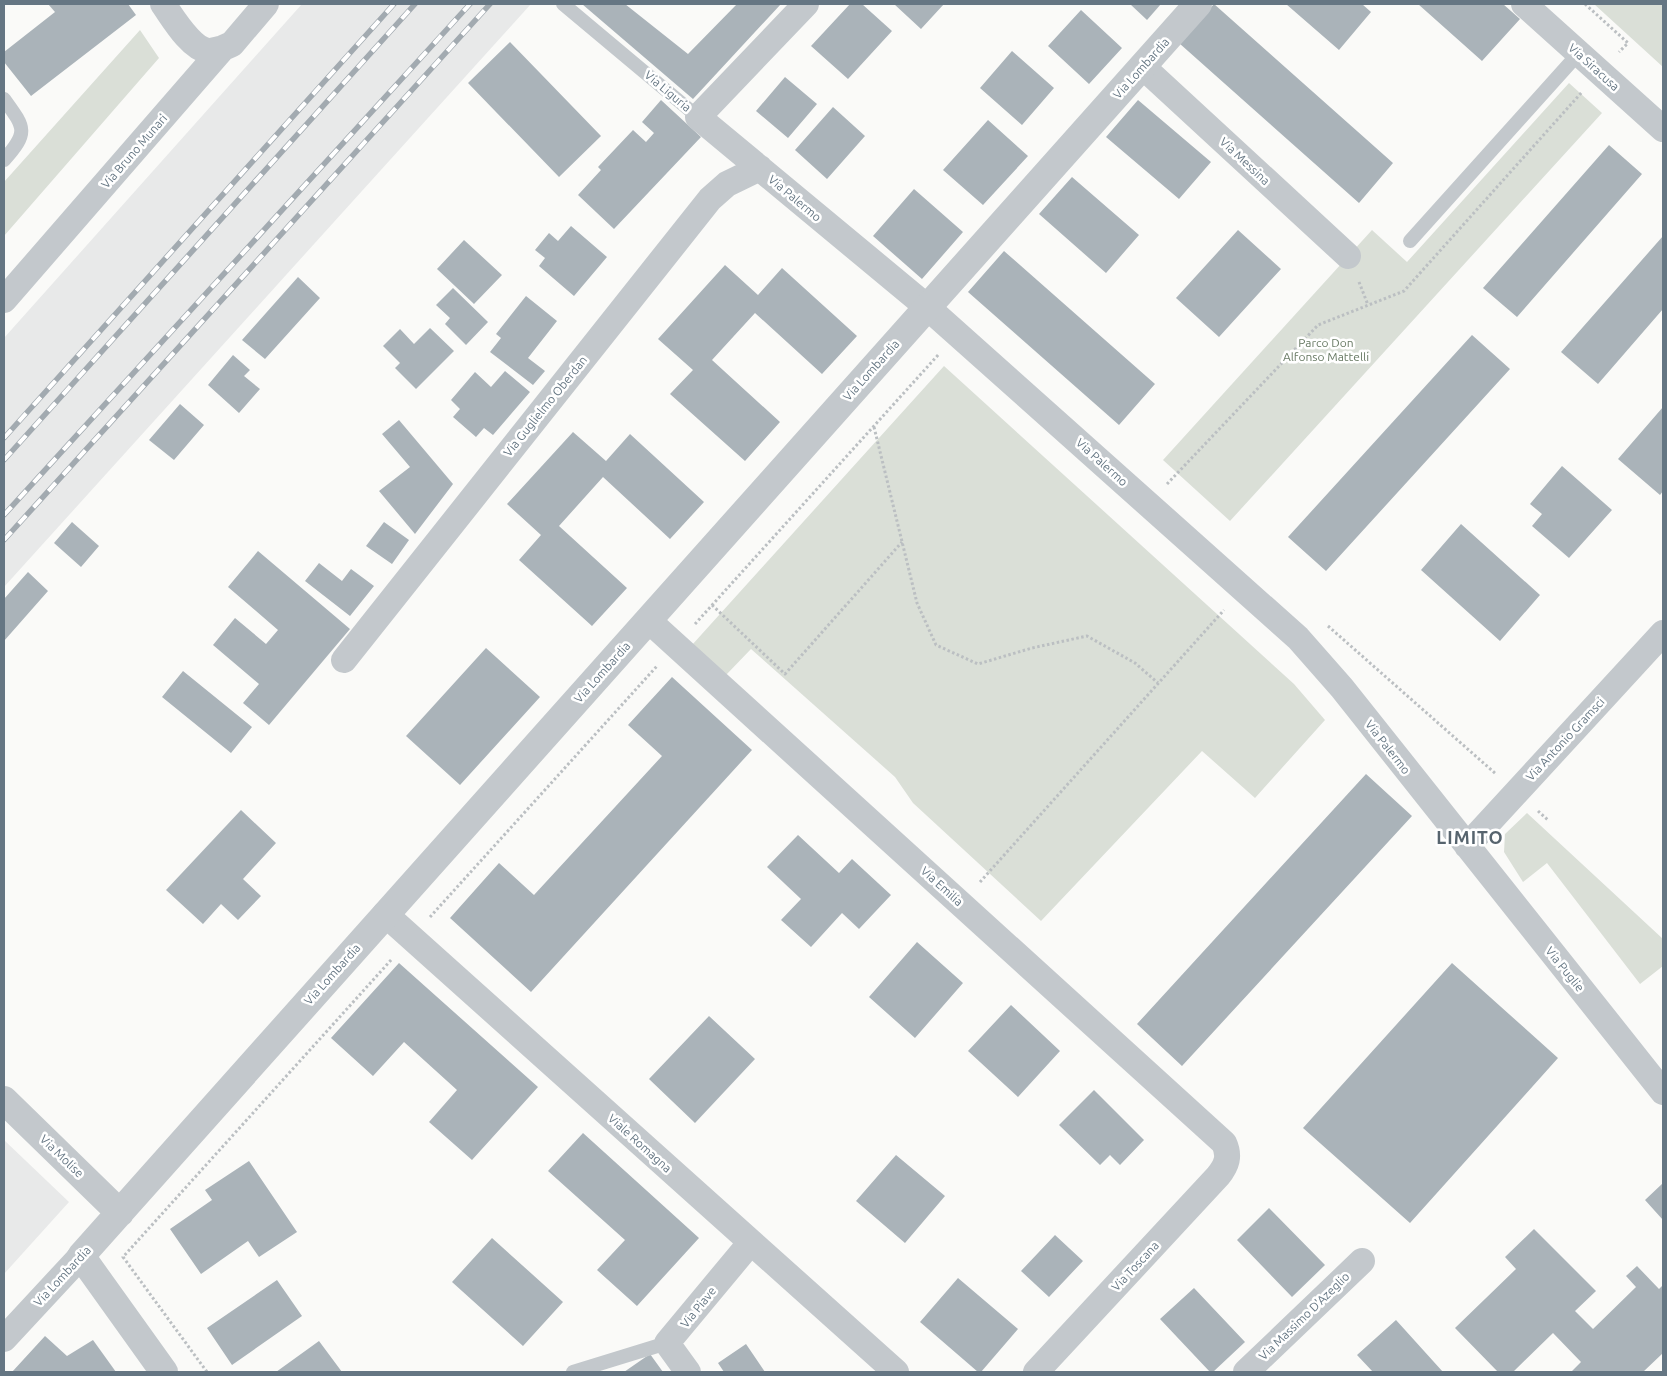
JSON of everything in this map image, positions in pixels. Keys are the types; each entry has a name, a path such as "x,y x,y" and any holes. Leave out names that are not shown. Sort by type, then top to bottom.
{"street":[{"path":"163,4 198,48 209,51 223,48"},
{"name":"Via Bruno Munari","path":"4,300 223,48 232,44 266,4"},
{"name":"Via Liguria","path":"698,117 806,4"},
{"name":"Via Lombardia","path":"4,1339 81,1256 1198,4"},
{"name":"Via Siracusa","path":"1524,4 1663,129"},
{"name":"Via Messina","path":"1142,66 1348,256"},
{"name":"Via Palermo","path":"698,117 927,307 1298,638 1333,676 1467,846"},
{"name":"Via Guglielmo Oberdan","path":"344,660 710,200 726,184 760,168"},
{"name":"Via Emilia","path":"648,620 1220,1138 1224,1143 1228,1157"},
{"name":"Via Antonio Gramsci","path":"1467,846 1663,633"},
{"name":"Via Puglie","path":"1467,846 1663,1092"},
{"name":"Viale Romagna","path":"385,914 896,1372"},
{"name":"Via Molise","path":"4,1100 120,1212"},
{"name":"Via Toscana","path":"1036,1372 1218,1176 1223,1170 1228,1157"},
{"name":"Via Piave","path":"667,1343 751,1242"},
{"path":"81,1256 164,1372"},
{"name":"Via Massimo D'Azeglio","path":"1246,1372 1362,1261"},
{"path":"667,1343 688,1372"}],"lane":[{"name":"Via Liguria","path":"563,4 698,117"},
{"path":"1410,241 1580,53"},
{"path":"4,99 19,120 22,133 17,145 4,160"},
{"path":"573,1372 667,1343"}],"path":[{"path":"1149,504 1318,325 1404,291 1628,43 1585,4"},
{"path":"207,1372 124,1257 945,347"},
{"path":"874,426 917,603 936,645 978,664 1032,648 1087,636 1135,663 1158,683"},
{"path":"712,605 786,674 902,542"},
{"path":"961,903 1243,588"},
{"path":"1322,621 1549,821"}],"shaded area":[{"path":"302,4 531,4 4,587 4,338"},
{"path":"4,1140 69,1202 4,1274"}],"green space":[{"path":"1594,4 1663,4 1663,67"},
{"path":"140,30 159,58 4,236 4,182"},
{"name":"Parco Don Alfonso Mattelli","path":"1569,83 1602,113 1230,521 1163,460 1372,230 1407,262"},
{"path":"944,366 1294,684 1325,720 1255,798 1202,751 1041,921 913,803 895,777 751,649 726,675 692,645"},
{"path":"1527,813 1663,939 1663,966 1640,984 1547,863 1523,882 1504,852 1505,834"}],"building":[{"path":"48,4 128,4 136,15 31,96 4,62 4,52 55,12"},
{"path":"582,4 625,4 688,54 737,4 781,4 693,99"},
{"path":"850,4 862,4 892,31 848,79 811,46"},
{"path":"894,4 944,4 921,29"},
{"path":"1130,4 1161,4 1147,20"},
{"path":"1214,4 1393,163 1359,203 1179,43"},
{"path":"1286,4 1362,4 1371,12 1339,50"},
{"path":"1418,4 1503,4 1520,19 1482,61"},
{"path":"1081,10 1122,48 1089,84 1048,46"},
{"path":"510,42 601,136 559,177 468,83"},
{"path":"1012,51 1054,88 1022,125 980,88"},
{"path":"785,77 817,104 788,138 756,111"},
{"path":"661,100 701,137 614,229 578,195 601,170 598,167 633,130 646,142 654,133 642,122"},
{"path":"1138,100 1211,162 1179,199 1106,137"},
{"path":"833,107 865,136 827,179 795,150"},
{"path":"988,120 1028,156 983,205 943,170"},
{"path":"1609,145 1642,174 1517,317 1483,288"},
{"path":"1072,177 1139,235 1106,273 1039,214"},
{"path":"914,189 963,232 922,279 873,236"},
{"path":"571,226 607,257 574,296 539,266 545,258 535,250 549,233 558,241"},
{"path":"1238,230 1281,269 1219,337 1176,298"},
{"path":"1663,236 1663,309 1598,384 1561,352"},
{"path":"464,240 502,275 474,304 437,269"},
{"path":"1004,251 1155,384 1119,425 968,292"},
{"path":"725,265 758,295 782,268 857,336 822,374 755,313 712,360 780,422 745,461 670,394 693,370 658,339"},
{"path":"298,277 320,298 265,359 242,340"},
{"path":"453,288 488,322 466,345 445,324 450,318 436,305"},
{"path":"526,296 557,321 528,358 545,371 533,385 490,352 501,338 496,334"},
{"path":"430,328 454,351 416,389 395,368 400,363 383,346 400,329 414,344"},
{"path":"1472,335 1510,369 1326,571 1288,537"},
{"path":"233,355 250,370 244,376 260,389 239,413 208,385"},
{"path":"505,371 530,392 493,435 484,428 476,437 453,417 460,409 451,400 475,372 491,387"},
{"path":"180,404 204,425 174,460 149,440"},
{"path":"1663,407 1663,491 1660,495 1618,459"},
{"path":"399,420 453,484 415,534 379,491 410,467 382,434"},
{"path":"573,432 606,461 630,434 704,502 670,539 603,477 559,526 627,588 592,626 519,560 541,535 507,504"},
{"path":"1562,466 1612,510 1569,558 1532,526 1542,514 1530,504"},
{"path":"72,522 99,546 81,567 54,543"},
{"path":"384,522 409,540 392,564 366,546"},
{"path":"1461,524 1540,595 1500,641 1421,570"},
{"path":"258,551 350,629 269,725 243,703 259,684 213,645 235,618 266,644 278,630 228,587"},
{"path":"319,563 342,581 351,569 374,586 350,616 305,581"},
{"path":"28,572 48,591 4,641 4,599"},
{"path":"486,648 540,697 460,785 406,736"},
{"path":"183,671 252,727 231,753 162,697"},
{"path":"672,677 752,750 531,992 450,918 499,863 534,895 662,756 628,725"},
{"path":"1366,774 1412,816 1182,1066 1137,1024"},
{"path":"241,810 276,843 243,879 261,896 238,920 221,904 203,924 166,890"},
{"path":"798,835 839,873 852,859 891,895 859,929 842,913 811,947 781,920 801,899 767,867"},
{"path":"917,942 963,983 915,1038 869,997"},
{"path":"399,963 538,1087 472,1160 429,1122 457,1090 404,1042 373,1076 331,1038"},
{"path":"1452,963 1558,1058 1410,1223 1303,1128"},
{"path":"1011,1005 1060,1051 1018,1097 968,1051"},
{"path":"709,1016 755,1059 695,1123 649,1079"},
{"path":"1094,1090 1144,1140 1120,1165 1110,1155 1100,1165 1059,1125"},
{"path":"583,1133 699,1238 637,1306 597,1270 625,1240 548,1171"},
{"path":"896,1155 945,1196 905,1243 856,1201"},
{"path":"249,1161 297,1232 259,1257 248,1241 201,1274 170,1229 212,1200 205,1190"},
{"path":"1663,1183 1663,1220 1645,1200"},
{"path":"1269,1208 1325,1265 1292,1297 1237,1240"},
{"path":"1534,1229 1596,1291 1575,1311 1593,1329 1636,1287 1626,1276 1637,1266 1659,1289 1663,1285 1663,1353 1643,1372 1571,1372 1581,1362 1553,1333 1513,1372 1498,1372 1455,1328 1516,1269 1505,1257"},
{"path":"1055,1235 1083,1261 1049,1297 1021,1271"},
{"path":"492,1238 563,1302 523,1346 452,1282"},
{"path":"958,1278 1018,1329 981,1372 978,1372 920,1322"},
{"path":"277,1280 302,1316 232,1365 207,1328"},
{"path":"1194,1288 1245,1342 1213,1372 1210,1372 1160,1319"},
{"path":"1396,1320 1443,1372 1373,1372 1357,1355"},
{"path":"45,1336 67,1356 93,1340 116,1372 12,1372"},
{"path":"319,1341 342,1372 276,1372"},
{"path":"746,1344 765,1372 724,1372 718,1363"},
{"path":"650,1354 663,1372 624,1372"}],"railway":[{"path":"4,438 394,4"},
{"path":"4,460 415,4"},
{"path":"4,515 470,4"},
{"path":"4,540 490,4"}],"district":[{"name":"LIMITO","path":"1470,837"}]}
